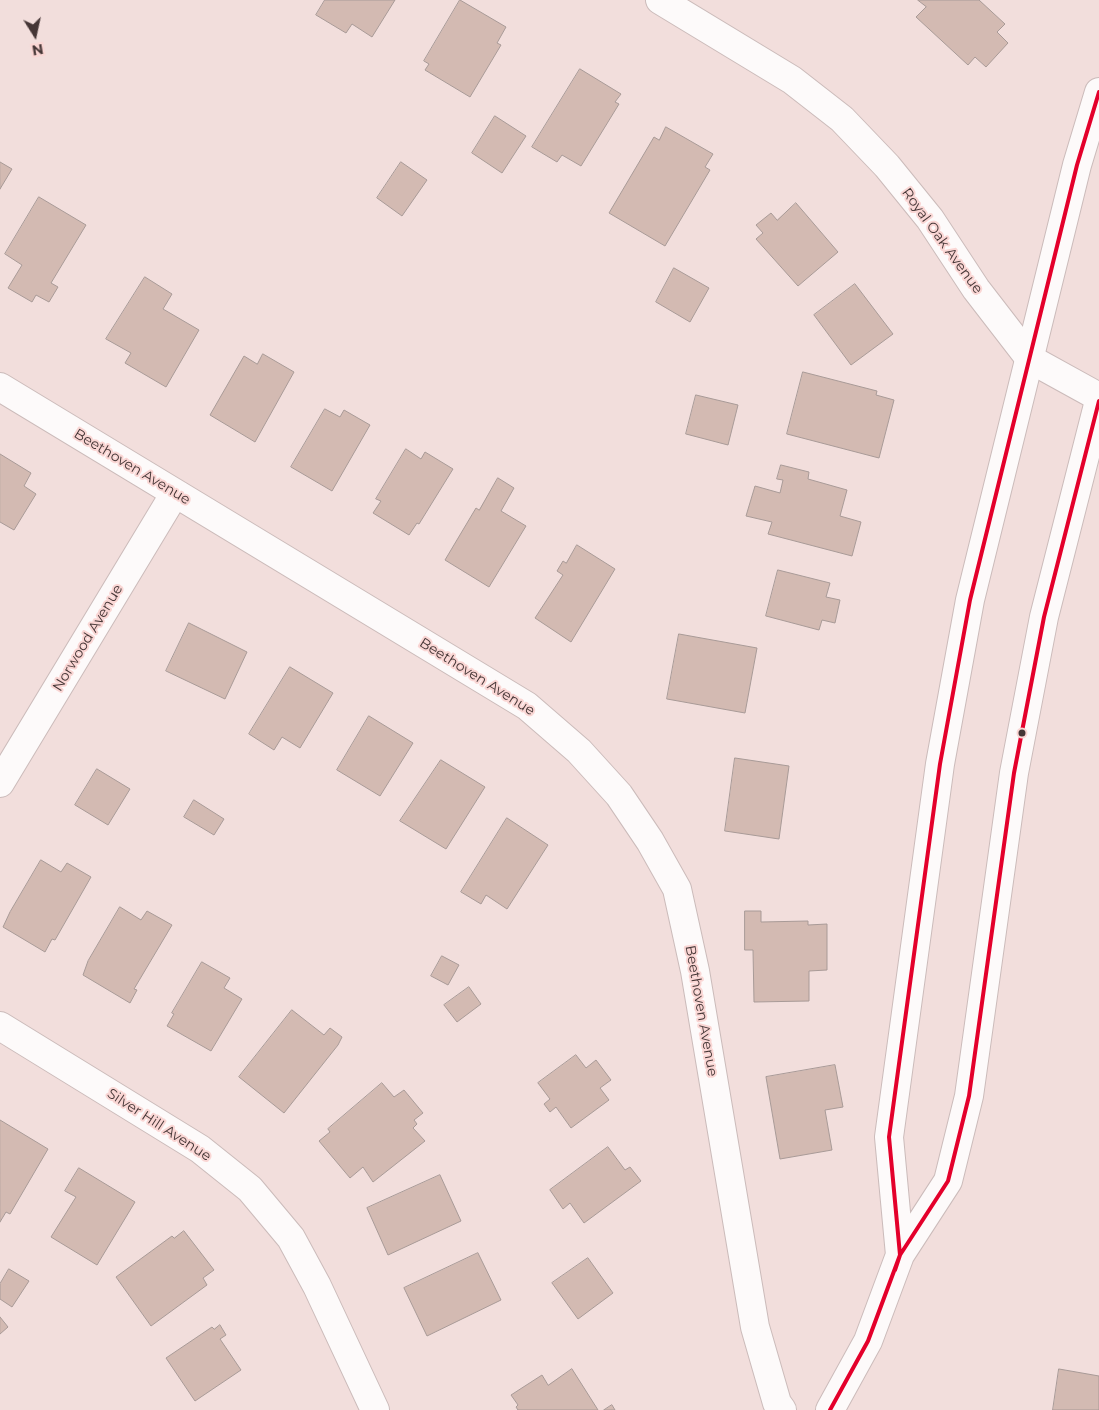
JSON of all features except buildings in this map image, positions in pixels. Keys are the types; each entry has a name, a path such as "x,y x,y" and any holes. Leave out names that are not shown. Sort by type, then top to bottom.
{"street":[{"name":"Royal Oak Avenue","path":"660,0 792,80 842,119 887,166 930,219 976,289 1030,359 1099,397"},
{"path":"900,1255 889,1138 940,764 970,600 1077,165 1099,92"},
{"name":"Beethoven Avenue","path":"0,387 527,706 579,751 619,795 650,841 676,889 681,907 695,972 755,1327 777,1403 782,1410"},
{"path":"830,1410 868,1341 900,1255 948,1181 969,1096 1016,764 1044,617 1099,401"},
{"name":"Norwood Avenue","path":"0,784 175,493"},
{"name":"Silver Hill Avenue","path":"0,1026 200,1149 250,1189 291,1238 317,1286 375,1410"}],"transit line":[{"path":"830,1410 868,1341 900,1255 889,1137 940,764 970,600 1077,165 1099,92"},
{"path":"895,1270 900,1255 948,1181 969,1096 1014,773 1044,617 1099,401"}]}
